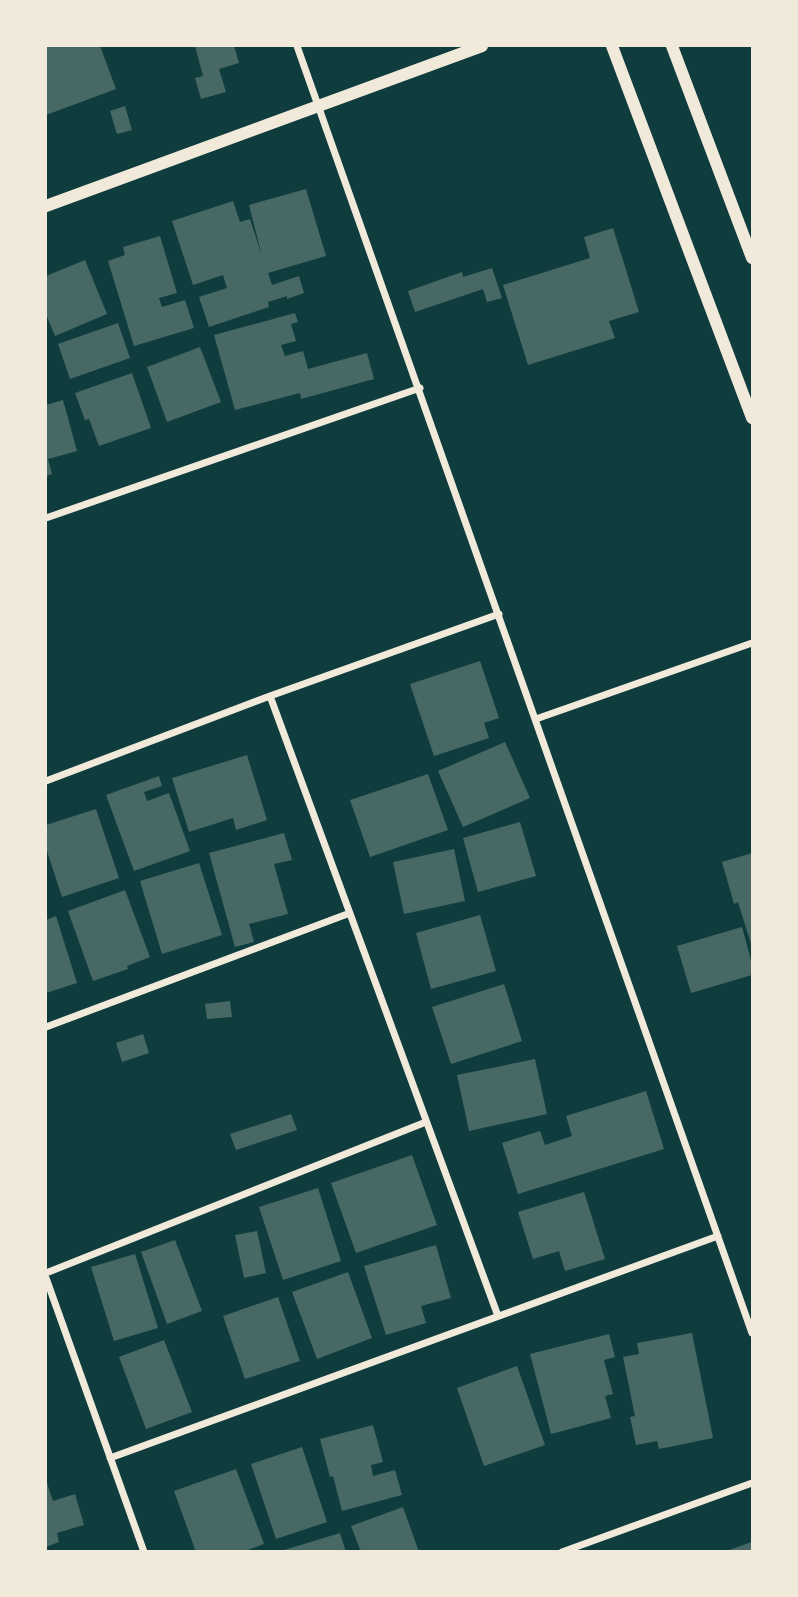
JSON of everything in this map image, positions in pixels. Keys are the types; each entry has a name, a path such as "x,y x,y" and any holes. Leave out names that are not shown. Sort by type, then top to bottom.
{"street":[{"path":"297,46 752,1333"},
{"path":"46,206 482,46"},
{"path":"612,46 752,418"},
{"path":"672,46 752,257"},
{"path":"46,518 420,388"},
{"path":"46,781 270,696 499,614"},
{"path":"536,719 752,643"},
{"path":"270,696 498,1316"},
{"path":"46,1027 350,913"},
{"path":"46,1273 426,1122"},
{"path":"110,1458 718,1236"},
{"path":"46,1278 144,1552"},
{"path":"562,1552 752,1483"}],"building":[{"path":"46,46 100,46 116,89 46,115"},
{"path":"195,46 234,46 239,63 219,69 226,92 201,99 195,78 203,76"},
{"path":"125,106 132,130 117,134 110,111"},
{"path":"306,189 326,256 268,273 272,285 299,276 304,293 268,302 269,307 209,327 199,297 227,288 223,275 193,285 172,221 233,201 240,222 250,219 262,256 249,205"},
{"path":"613,228 639,312 609,321 615,338 528,365 503,285 590,258 584,237"},
{"path":"160,236 177,293 159,298 162,307 185,300 194,328 134,346 108,261 125,255 123,247"},
{"path":"85,260 107,314 55,336 46,314 46,276"},
{"path":"492,268 502,298 487,302 483,289 415,312 408,291 462,272 463,277"},
{"path":"295,313 298,322 291,324 296,341 281,345 285,356 303,351 308,369 367,353 374,379 301,399 300,393 235,410 214,335"},
{"path":"118,323 130,358 70,379 58,344"},
{"path":"200,347 221,402 167,422 147,367"},
{"path":"132,373 151,428 99,446 75,393"},
{"path":"63,400 77,451 48,459 52,474 46,476 46,405"},
{"path":"480,661 499,718 484,723 489,738 434,756 410,684"},
{"path":"505,742 530,798 463,827 438,771"},
{"path":"247,755 267,820 236,830 233,818 189,832 172,778"},
{"path":"428,774 448,830 370,857 350,800"},
{"path":"159,776 162,786 144,792 147,801 169,793 190,851 134,871 106,795"},
{"path":"96,809 119,878 62,897 46,848 46,825"},
{"path":"520,822 536,876 478,892 463,838"},
{"path":"284,833 292,860 274,864 288,914 249,924 254,942 235,947 209,853"},
{"path":"454,849 465,901 404,914 393,862"},
{"path":"752,853 752,947 738,902 734,904 722,862"},
{"path":"199,863 222,935 162,954 140,881"},
{"path":"125,890 150,957 127,966 128,969 93,981 68,911"},
{"path":"480,915 496,971 431,989 416,933"},
{"path":"56,916 77,983 46,993 46,920"},
{"path":"742,927 752,964 752,975 691,993 677,946"},
{"path":"504,984 522,1041 451,1064 432,1007"},
{"path":"230,1001 232,1017 207,1019 205,1004"},
{"path":"143,1034 149,1053 122,1062 116,1043"},
{"path":"535,1059 547,1114 469,1131 457,1075"},
{"path":"646,1091 664,1149 518,1194 502,1143 540,1131 545,1145 572,1136 566,1116"},
{"path":"291,1114 297,1130 236,1150 230,1134"},
{"path":"412,1155 437,1225 356,1253 331,1183"},
{"path":"318,1188 341,1261 283,1280 259,1207"},
{"path":"584,1192 605,1259 565,1271 559,1251 533,1259 518,1212"},
{"path":"257,1231 266,1273 244,1278 235,1235"},
{"path":"175,1240 202,1311 167,1324 141,1252"},
{"path":"436,1245 451,1298 421,1306 426,1323 386,1335 364,1266"},
{"path":"135,1254 158,1328 114,1341 91,1267"},
{"path":"348,1272 372,1338 317,1359 292,1292"},
{"path":"278,1297 300,1361 245,1379 223,1316"},
{"path":"692,1333 713,1438 659,1449 657,1441 636,1445 630,1417 635,1416 623,1357 639,1354 637,1343"},
{"path":"609,1334 615,1357 604,1360 613,1394 605,1396 611,1418 551,1434 530,1354"},
{"path":"164,1340 192,1412 146,1429 119,1357"},
{"path":"517,1366 545,1445 484,1466 457,1388"},
{"path":"373,1425 383,1462 371,1465 373,1476 395,1470 402,1495 342,1511 320,1439"},
{"path":"302,1447 327,1522 276,1539 251,1464"},
{"path":"236,1469 264,1544 243,1552 196,1552 174,1491"},
{"path":"46,1480 53,1501 75,1494 84,1525 57,1533 59,1542 46,1547"},
{"path":"403,1507 419,1552 361,1552 351,1526"},
{"path":"340,1533 346,1552 281,1552 281,1551"},
{"path":"752,1542 752,1552 726,1552 726,1551"}]}
